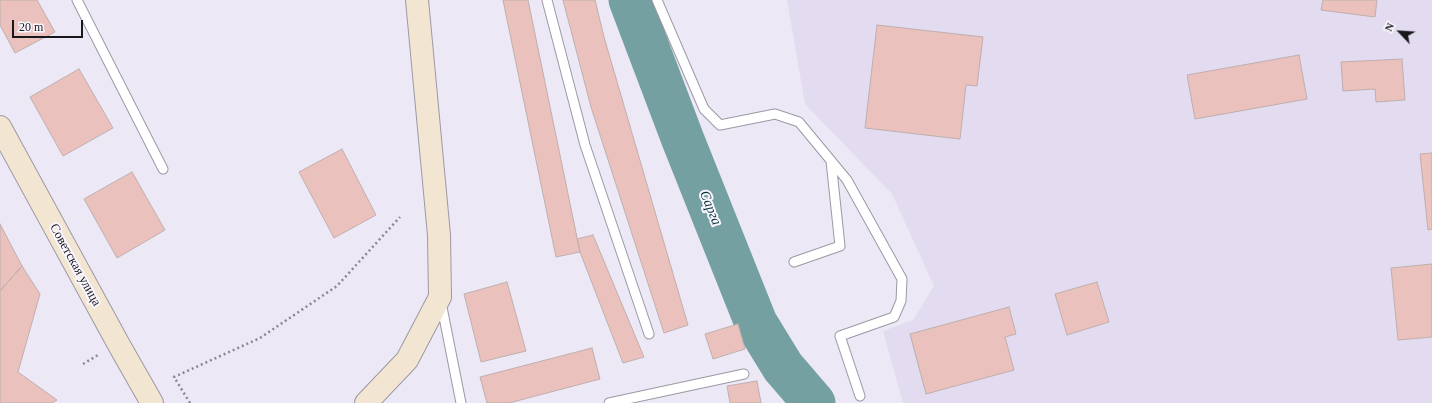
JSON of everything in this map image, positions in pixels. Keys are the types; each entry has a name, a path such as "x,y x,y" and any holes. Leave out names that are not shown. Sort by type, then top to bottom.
{"street":[{"path":"367,403 407,360 440,297 438,235 417,0"},
{"name":"Советская улица","path":"0,127 152,403"}],"lane":[{"path":"77,0 163,170"},
{"path":"547,0 585,145 649,334"},
{"path":"657,0 704,109 720,125 775,114 799,122 847,180 902,279 901,301 894,317 840,336 860,396"},
{"path":"794,262 840,246 831,161"},
{"path":"440,297 461,403"},
{"path":"609,403 744,374"}],"path":[{"path":"190,403 174,377 260,338 337,286 400,217"}],"shaded area":[{"path":"787,0 1432,0 1432,403 903,403 883,331 913,320 934,286 892,194 805,104"}],"building":[{"path":"0,0 37,0 55,32 15,53 0,25"},
{"path":"503,0 528,0 580,252 556,257"},
{"path":"563,0 595,0 604,37 688,325 664,333 591,107"},
{"path":"1323,0 1377,0 1375,17 1321,10"},
{"path":"877,25 983,37 977,86 966,85 960,139 865,128"},
{"path":"1299,55 1307,99 1195,119 1187,75"},
{"path":"1402,59 1405,100 1376,102 1375,89 1343,91 1341,62"},
{"path":"79,69 113,128 63,156 30,97"},
{"path":"342,149 376,215 334,238 299,172"},
{"path":"1432,153 1432,229 1428,230 1420,154"},
{"path":"132,172 165,230 117,258 84,199"},
{"path":"0,224 22,266 0,291"},
{"path":"593,235 644,357 623,363 580,252 577,239"},
{"path":"1432,264 1432,337 1398,340 1391,268"},
{"path":"22,266 40,294 18,372 57,400 52,403 0,403 0,291"},
{"path":"507,282 526,351 481,362 464,294"},
{"path":"1097,282 1109,322 1067,335 1055,294"},
{"path":"1009,307 1016,334 1005,337 1014,370 926,394 910,334"},
{"path":"738,324 745,349 713,359 705,334"},
{"path":"592,348 600,379 509,403 487,403 480,377"},
{"path":"757,381 761,403 730,403 727,386"}],"waterway":[{"name":"Сарга","path":"630,0 683,140 756,323 783,367 814,403"}]}
